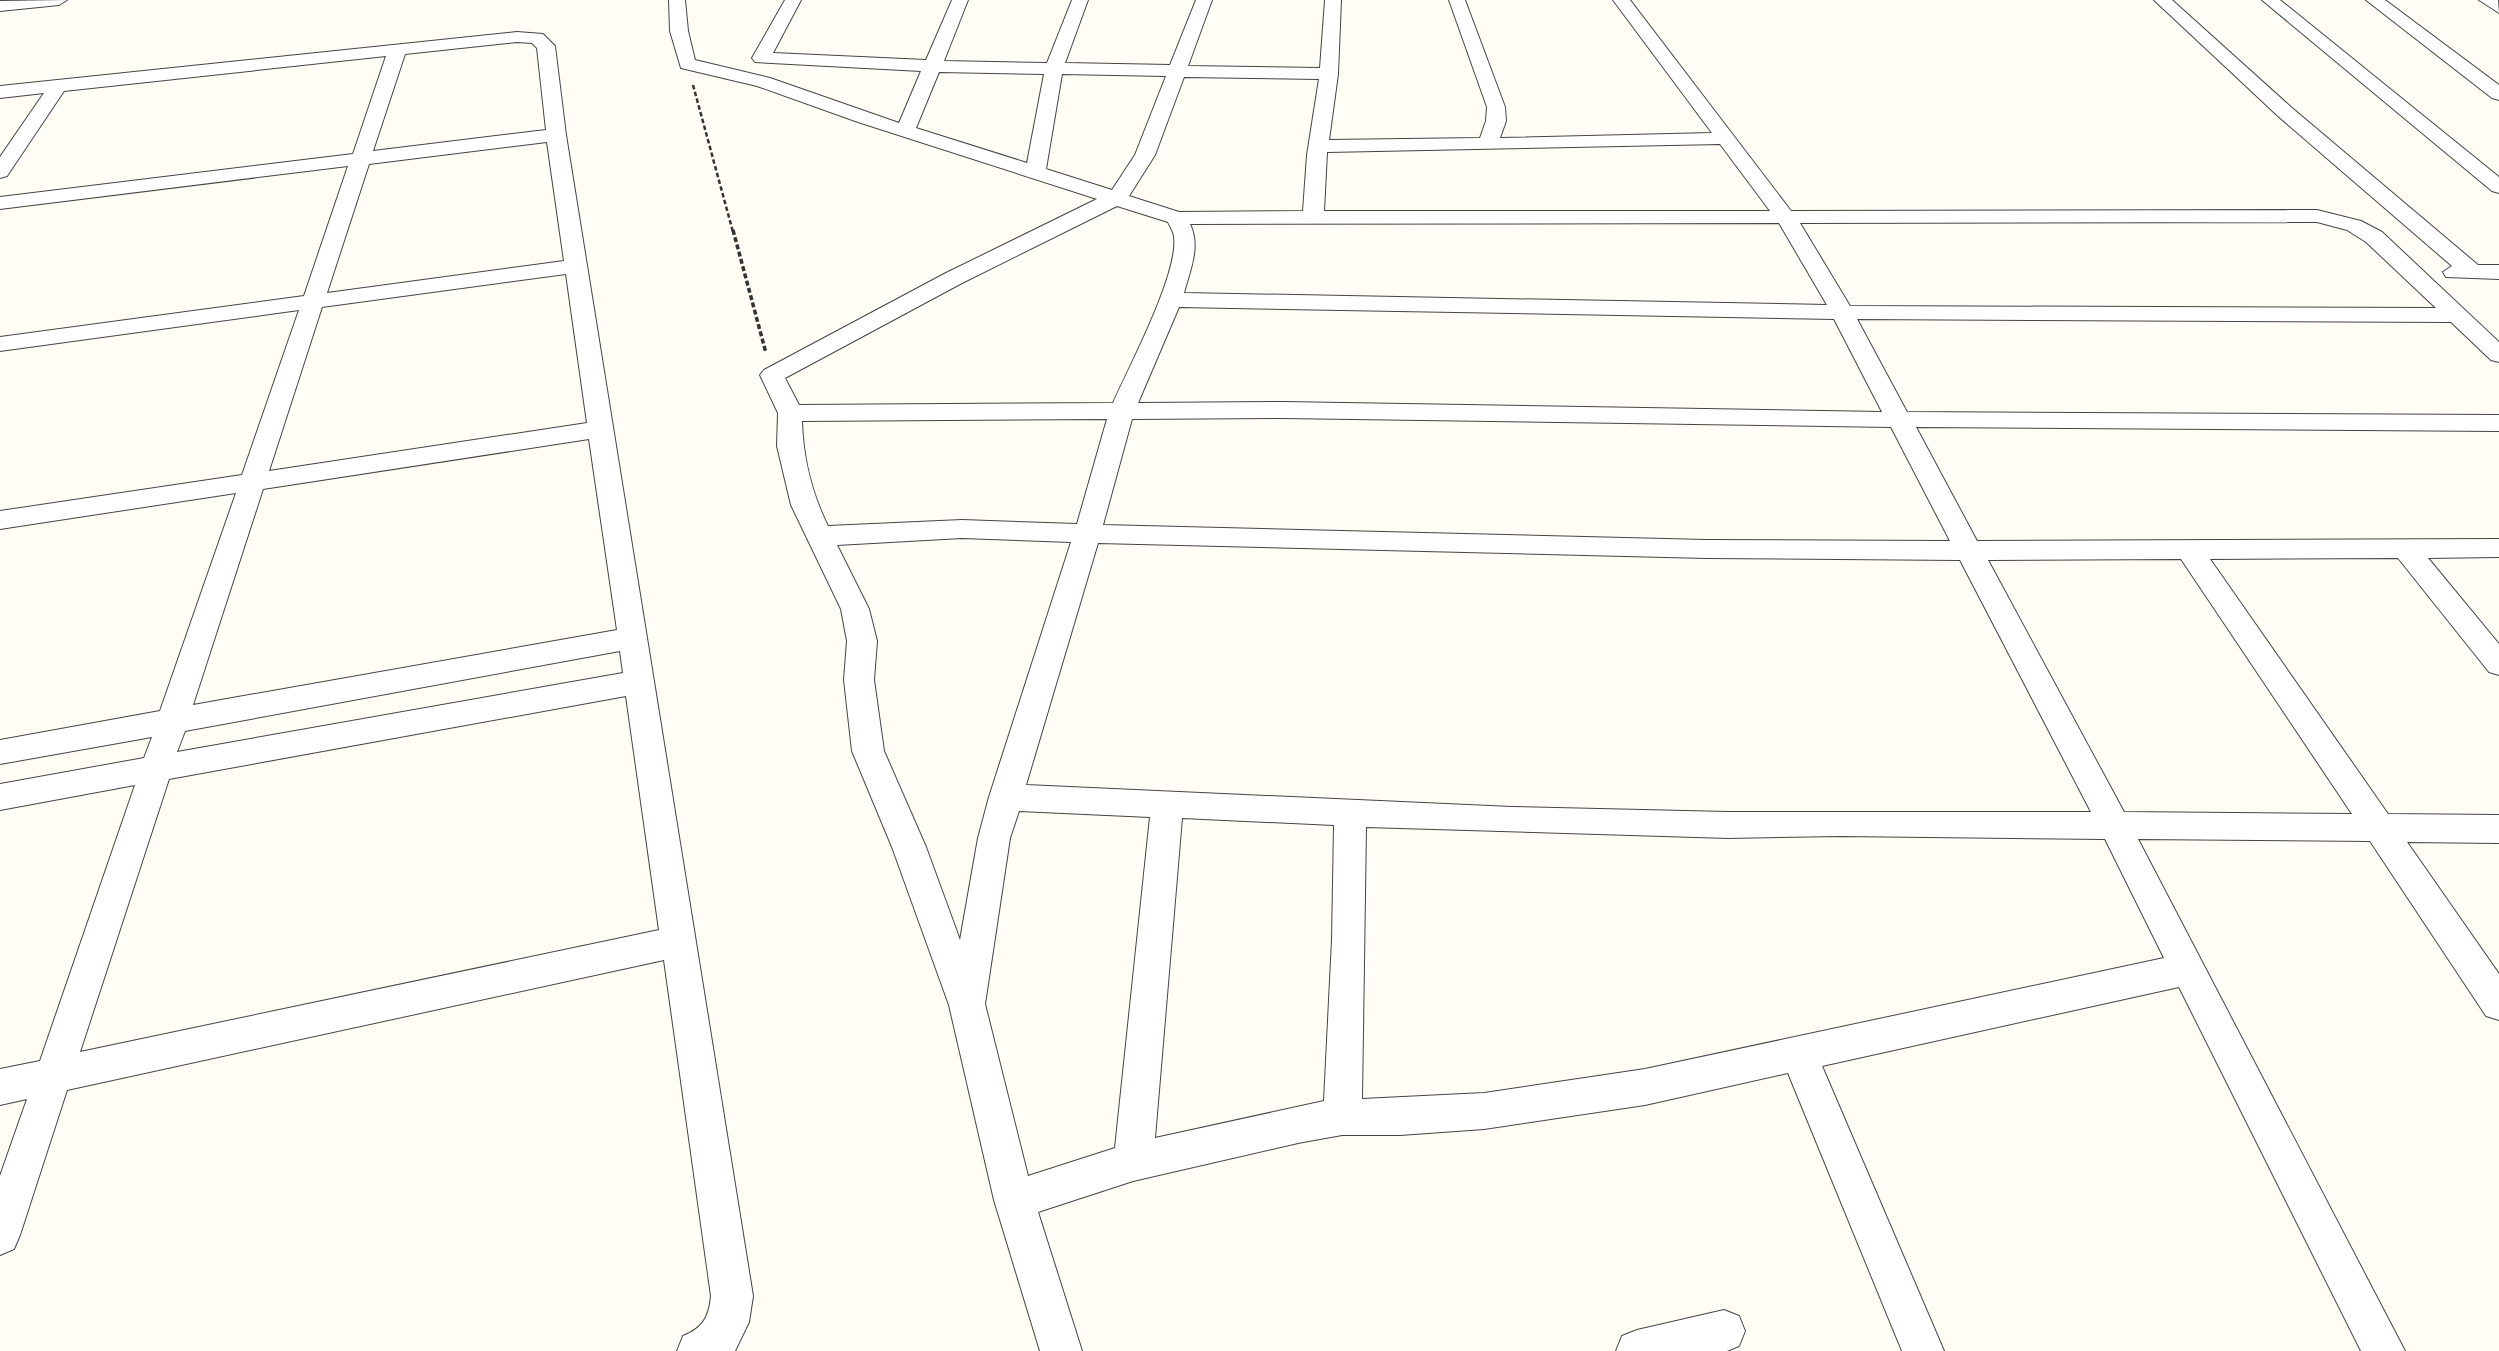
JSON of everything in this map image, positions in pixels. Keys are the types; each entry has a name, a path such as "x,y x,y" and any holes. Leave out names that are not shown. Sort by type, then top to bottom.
{"street":[{"path":"0,6 59,0"},
{"path":"677,0 679,31 687,64 751,79 1177,218 2317,216 2343,221 2365,230 2499,355"},
{"path":"751,79 793,0"},
{"path":"905,131 960,0"},
{"path":"1035,172 1054,69 1080,0"},
{"path":"1062,1351 1014,1200 967,1005 909,847 868,751 859,680 862,641 846,586 804,505 790,446 790,412 772,375 954,278 1116,198 1128,184 1145,155 1204,0"},
{"path":"1313,218 1329,74 1333,0"},
{"path":"1457,0 1496,107 1496,121 1488,143"},
{"path":"1621,0 1787,219 1842,312 2114,825 2384,1351"},
{"path":"2162,0 2285,112 2472,272"},
{"path":"2270,0 2499,187"},
{"path":"2374,0 2499,94"},
{"path":"2487,0 2499,8"},
{"path":"0,92 517,37 537,38 546,46 556,135 732,1296 732,1314 726,1330 706,1349 698,1351"},
{"path":"0,1235 397,51"},
{"path":"761,58 933,66 1329,74"},
{"path":"0,172 58,86"},
{"path":"0,203 556,135"},
{"path":"1319,146 1725,138"},
{"path":"967,1005 994,838 1088,532 1121,412 1171,300 1184,254 1185,236 1177,218"},
{"path":"0,344 576,266"},
{"path":"2411,272 2499,272"},
{"path":"1171,300 1842,312 2455,315"},
{"path":"790,412 1283,410 1900,419 2499,423"},
{"path":"0,520 600,429"},
{"path":"821,536 962,529 1270,540 1706,549 1970,551 2499,548"},
{"path":"2405,548 2499,664"},
{"path":"2189,550 2499,1004"},
{"path":"0,752 632,638"},
{"path":"0,797 638,682"},
{"path":"1005,797 1350,813 1728,825 1842,823 2378,830 2499,829"},
{"path":"1133,1162 1167,805"},
{"path":"1342,1117 1349,940 1350,813"},
{"path":"0,1087 677,942"},
{"path":"1014,1200 1133,1162 1240,1135 1342,1117 1401,1117 1550,1103 1645,1087 2188,969"},
{"path":"1799,1054 1923,1351"},
{"path":"1637,1351 1724,1332"}],"path":[{"path":"687,64 772,375"}]}
